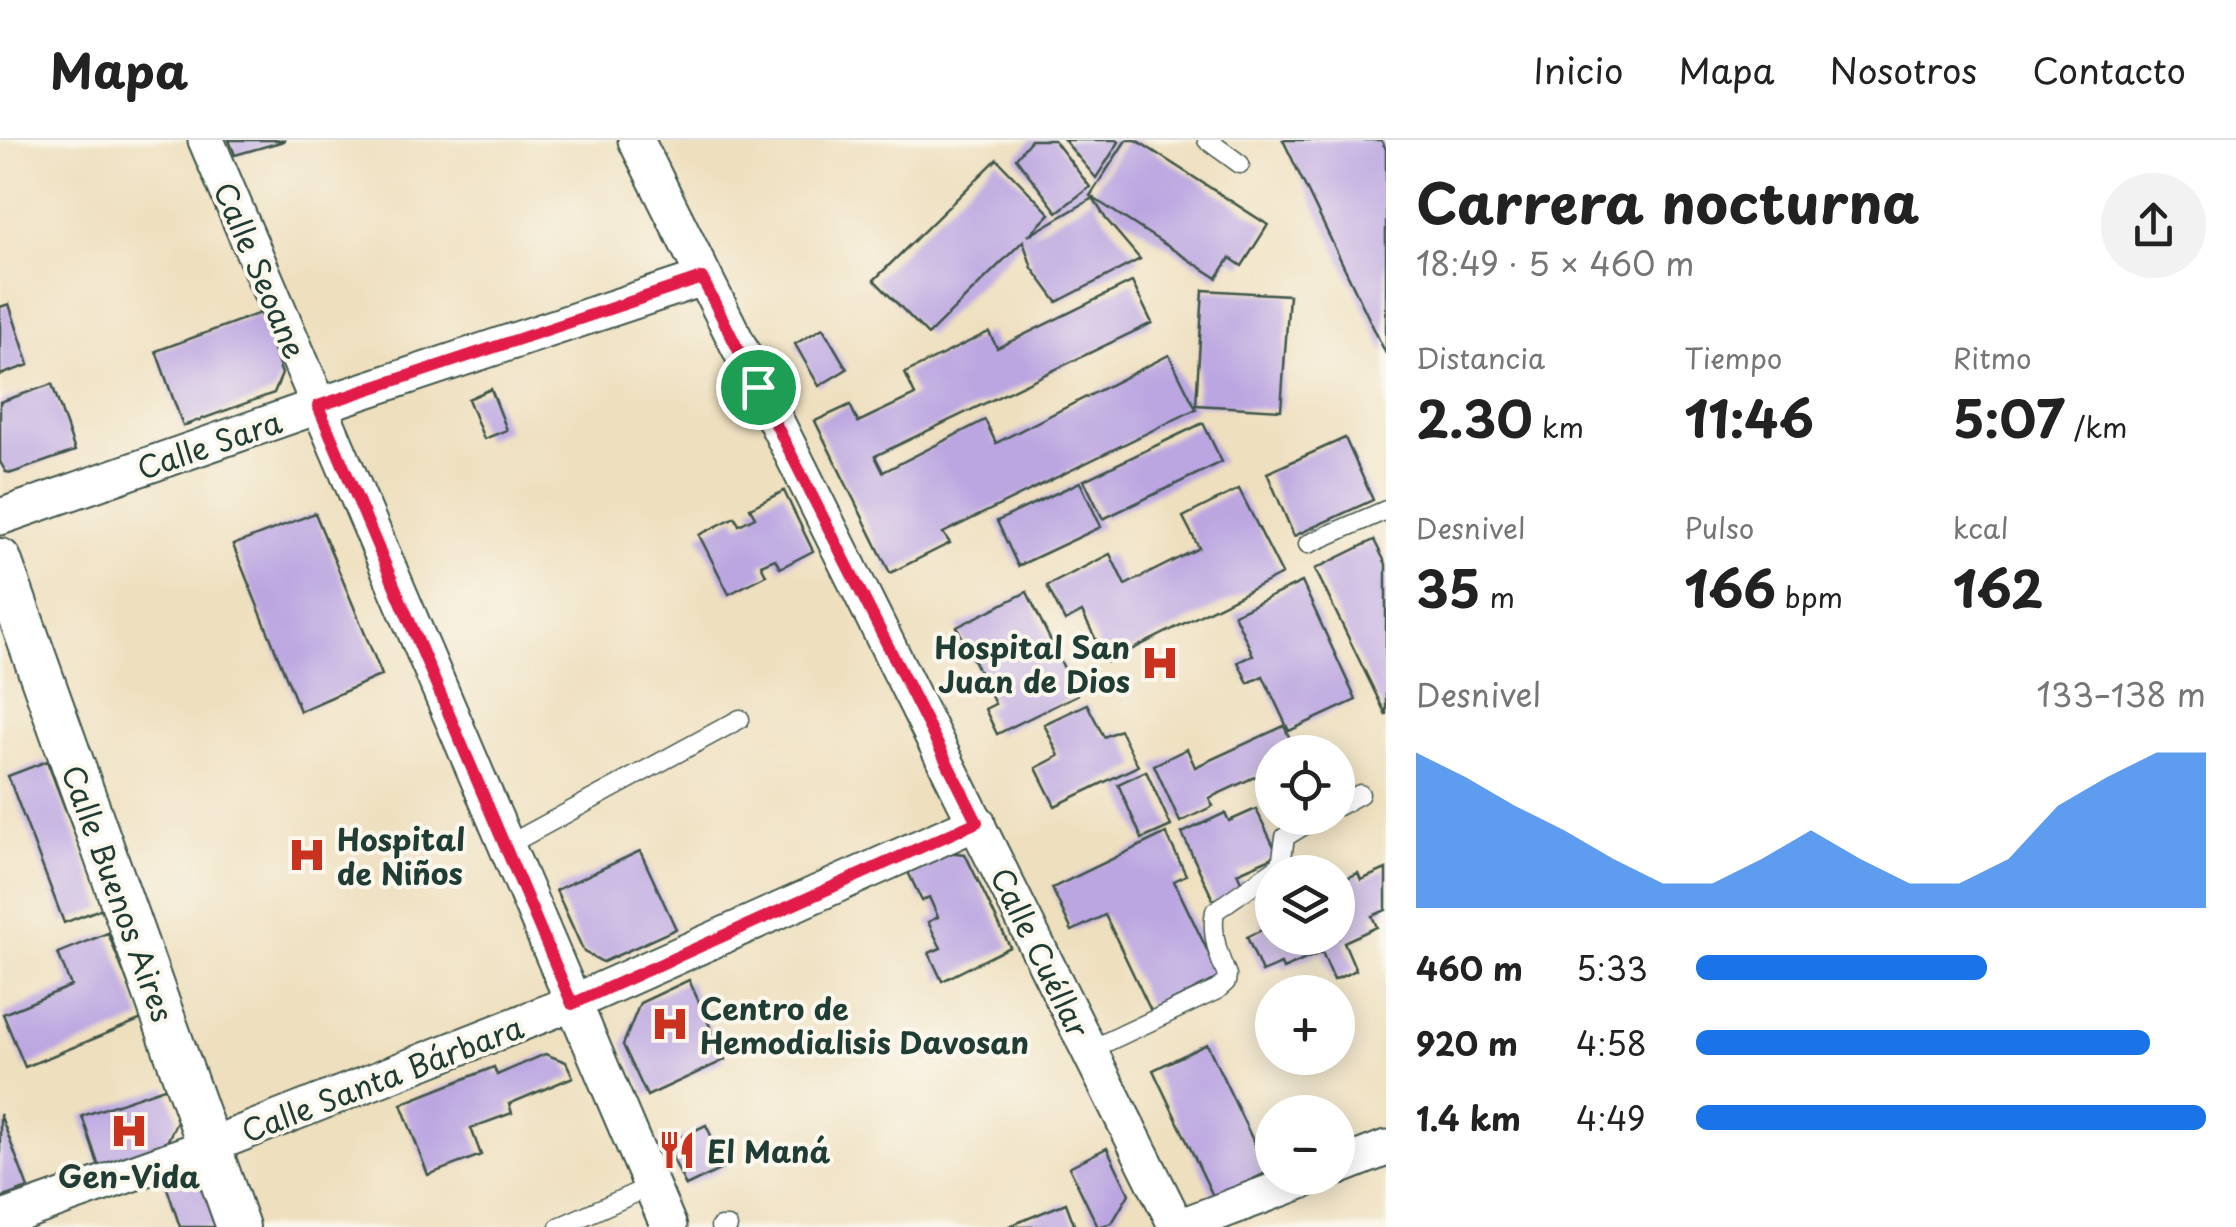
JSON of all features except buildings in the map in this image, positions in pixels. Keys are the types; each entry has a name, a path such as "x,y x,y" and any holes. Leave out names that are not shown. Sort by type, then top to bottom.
{"street":[{"name":"Calle Seoane","path":"206,140 670,1227"},
{"name":"Calle Cuéllar","path":"636,140 1178,1227"},
{"name":"Calle Sara","path":"0,518 318,406 702,278"},
{"name":"Calle Buenos Aires","path":"0,560 238,1227"},
{"name":"Calle Santa Bárbara","path":"0,1220 209,1146 572,1004 977,822"},
{"path":"1355,1160 1386,1148"},
{"path":"1178,1227 1264,1195"}],"lane":[{"path":"1207,140 1240,164"},
{"path":"1308,544 1386,510"},
{"path":"506,846 740,719"},
{"path":"1355,797 1360,794"},
{"path":"1090,1050 1217,990 1226,982 1228,974 1219,959 1214,911 1281,864 1287,835"},
{"path":"559,1227 651,1186"},
{"path":"720,1227 728,1227"}],"place":[{"name":"Hospital San Juan de Dios","path":"1160,663"},
{"name":"Hospital de Niños","path":"307,855"},
{"name":"Centro de Hemodialisis Davosan","path":"670,1024"},
{"name":"Gen-Vida","path":"129,1131"},
{"name":"El Maná","path":"677,1150"}],"route":[{"path":"702,278 758,387 977,822 572,1004 318,406 702,278"}]}
